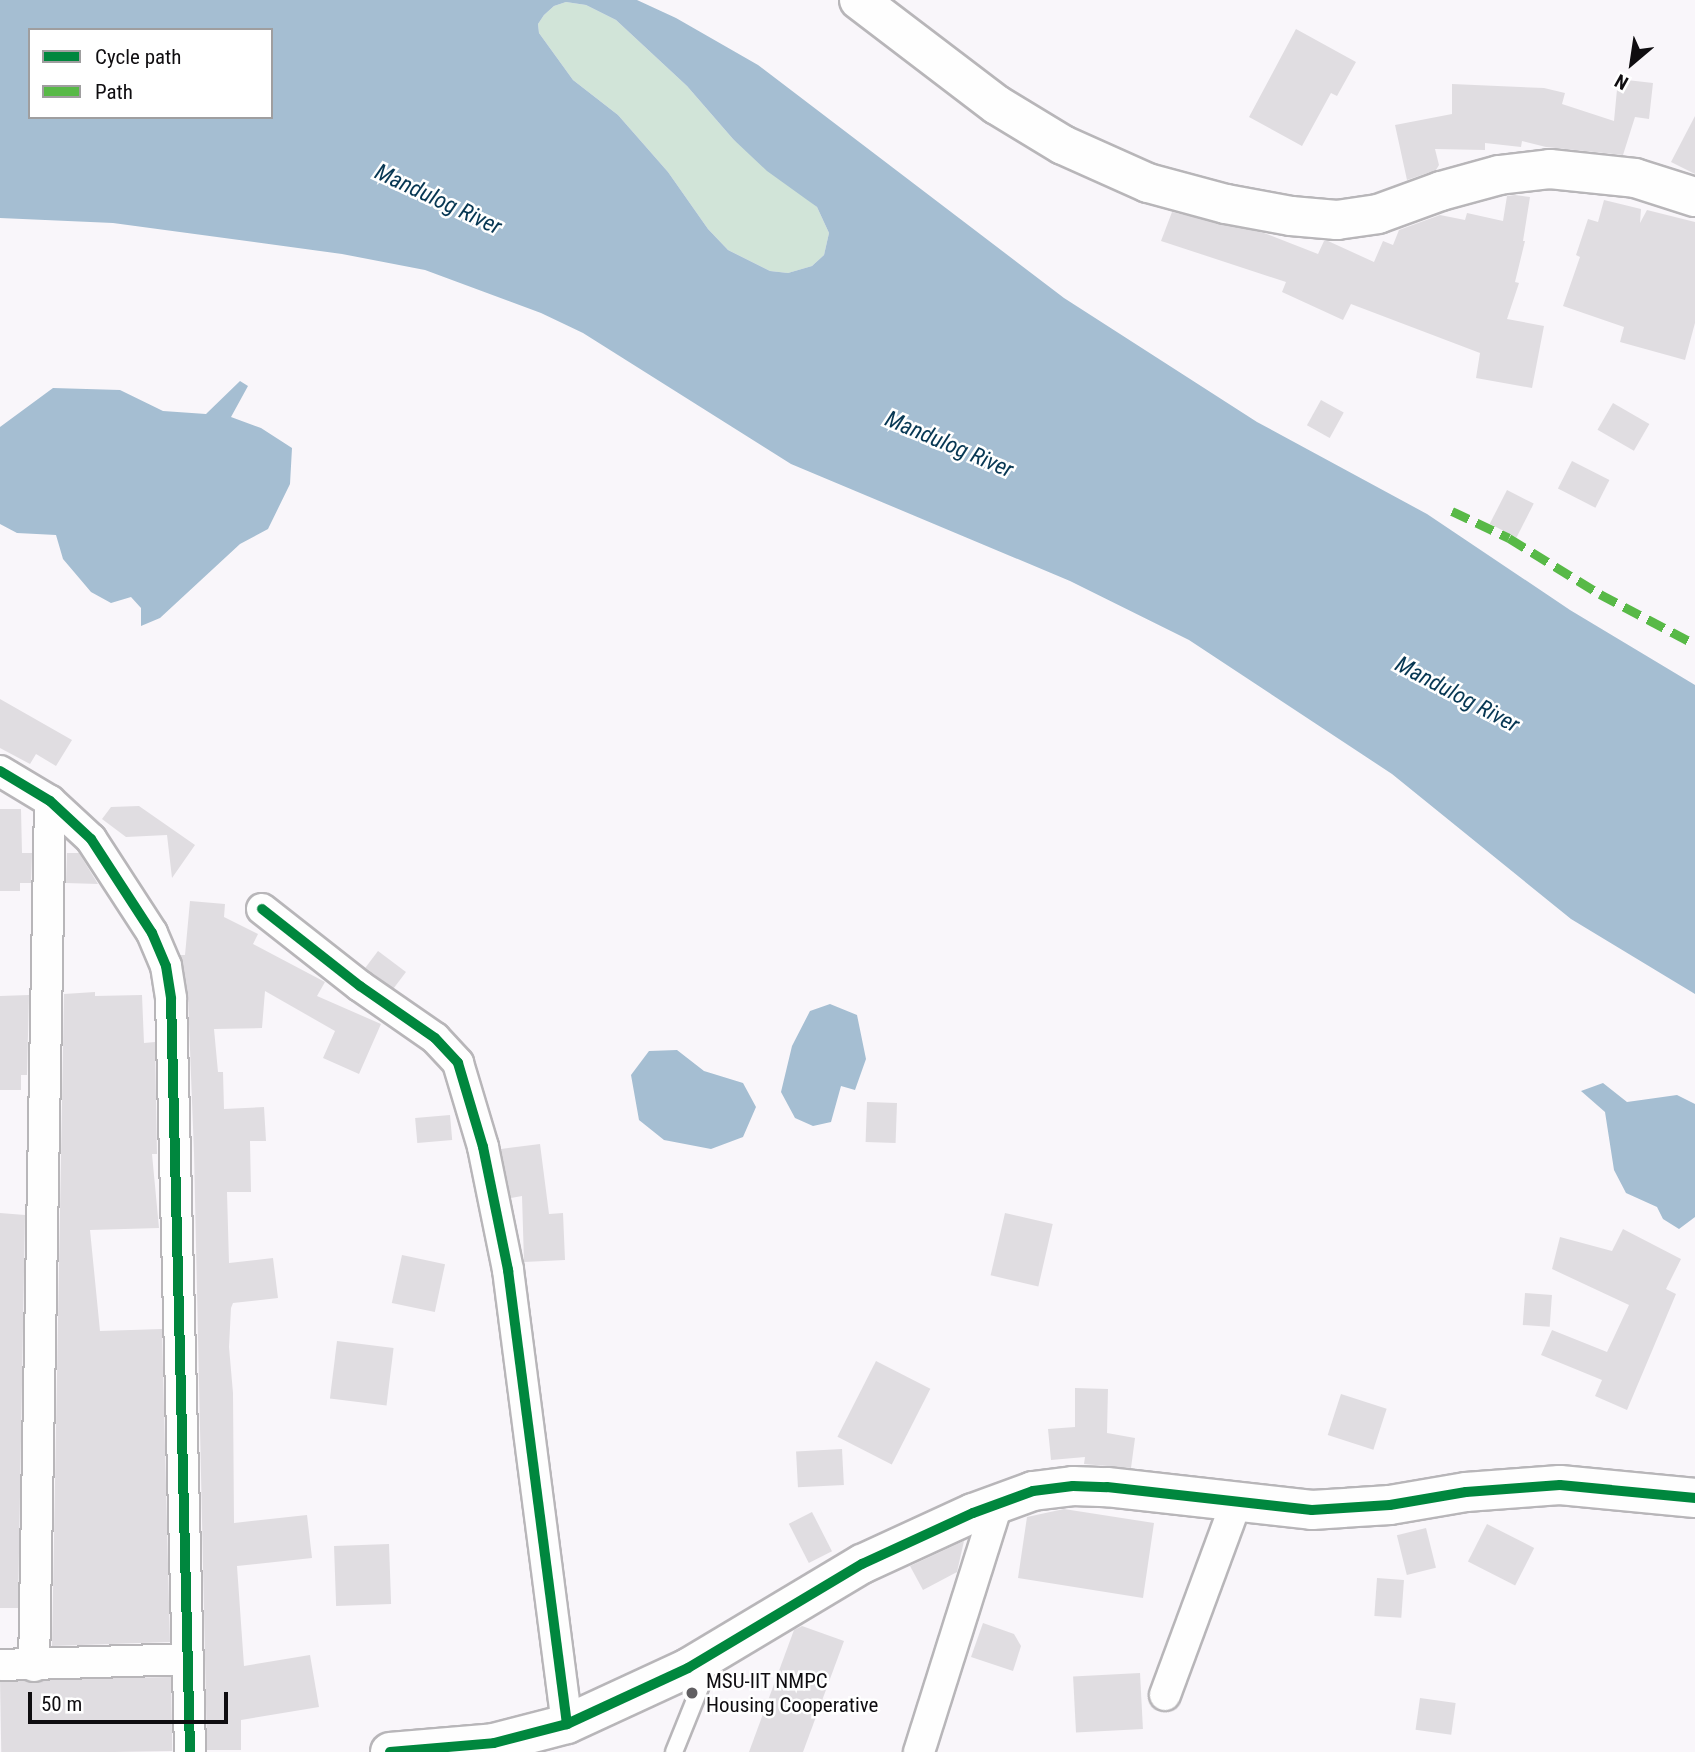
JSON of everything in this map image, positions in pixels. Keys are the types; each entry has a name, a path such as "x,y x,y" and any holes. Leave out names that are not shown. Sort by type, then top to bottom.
{"street":[{"path":"859,0 997,104 1063,145 1147,183 1226,204 1291,216 1337,220 1378,214 1441,191 1499,175 1550,169 1635,178 1695,197"},
{"path":"0,771 50,801 91,839 152,933 166,966 171,999 190,1752"},
{"path":"34,1665 50,801"},
{"path":"262,909 360,986 435,1038 458,1063 483,1147 508,1270 567,1724"},
{"path":"390,1752 494,1743 567,1724 713,1654 862,1564 997,1504 1033,1491 1073,1486 1312,1510 1390,1506 1466,1492 1560,1485 1695,1498"},
{"path":"1165,1695 1236,1503"},
{"path":"919,1752 997,1504"},
{"path":"0,1665 187,1659"}],"lane":[{"path":"674,1752 713,1654"}],"green space":[{"path":"566,2 586,5 616,20 687,86 733,139 817,207 829,233 824,255 812,266 788,273 770,271 728,250 708,229 668,172 618,115 573,80 539,33 538,24 544,15 554,6"}],"water":[{"name":"Mandulog River","path":"0,0 637,0 676,18 758,65 1064,298 1257,422 1427,514 1570,610 1695,685 1695,994 1571,919 1392,774 1189,640 1070,581 791,464 583,333 541,313 425,270 342,254 113,223 0,218","holes":["566,2 586,5 616,20 687,86 733,139 767,171 817,207 829,233 824,255 812,266 788,273 770,271 728,250 708,229 668,172 618,115 573,80 539,33 538,24 554,6"]},
{"path":"240,381 248,386 231,417 261,428 292,448 290,484 268,529 240,544 160,618 141,626 141,608 131,597 111,603 91,592 63,559 56,535 17,533 0,524 0,427 53,388 120,390 163,411 206,414"},
{"path":"830,1004 857,1015 866,1059 855,1090 841,1086 831,1122 813,1126 795,1118 781,1092 792,1046 810,1011"},
{"path":"677,1050 704,1071 743,1083 756,1107 743,1137 711,1149 664,1140 639,1120 631,1075 649,1051"},
{"path":"1603,1083 1627,1102 1677,1095 1695,1104 1695,1217 1679,1229 1663,1219 1657,1207 1626,1193 1614,1170 1605,1112 1581,1091"}],"building":[{"path":"1296,29 1356,62 1337,96 1331,93 1302,146 1249,117"},
{"path":"1618,79 1653,83 1649,119 1635,117 1623,155 1546,147 1522,141 1521,147 1485,143 1485,150 1435,149 1439,165 1436,170 1407,180 1395,125 1452,114 1452,84 1544,88 1565,93 1562,104 1614,121"},
{"path":"1695,116 1695,174 1671,162"},
{"path":"1507,196 1530,197 1525,241 1515,282 1519,283 1507,319 1544,326 1532,388 1476,378 1480,353 1351,304 1343,320 1282,292 1286,282 1161,241 1172,212 1264,233 1318,254 1324,241 1328,241 1374,262 1383,241 1393,245 1399,230 1440,215 1465,220 1467,213 1503,221"},
{"path":"1604,200 1641,209 1640,223 1647,210 1695,222 1695,323 1685,360 1620,342 1624,327 1563,306 1580,257 1576,255 1588,219 1598,222"},
{"path":"1321,400 1344,413 1330,438 1307,425"},
{"path":"1613,403 1649,424 1634,451 1598,430"},
{"path":"1572,461 1609,480 1595,508 1558,489"},
{"path":"1507,490 1534,504 1516,537 1490,524"},
{"path":"0,699 72,740 56,766 36,754 30,764 0,748"},
{"path":"139,806 195,845 172,878 167,835 126,837 102,819 111,807"},
{"path":"0,809 21,809 22,853 32,853 31,883 20,883 20,891 0,891"},
{"path":"67,853 79,853 98,884 66,883"},
{"path":"190,901 225,904 224,917 258,934 253,944 325,982 317,996 381,1024 359,1074 323,1058 335,1031 265,991 262,1028 214,1029 218,1072 223,1072 224,1109 264,1107 266,1141 250,1141 251,1192 227,1192 229,1263 273,1258 278,1298 233,1303 231,1308 229,1347 233,1393 234,1523 307,1515 312,1558 237,1566 244,1666 310,1655 319,1707 241,1720 241,1750 207,1750 194,1153 188,998 180,955 185,955"},
{"path":"378,951 406,972 393,989 365,968"},
{"path":"95,992 95,996 142,995 144,1043 155,1042 157,1154 152,1154 159,1228 90,1230 100,1331 162,1329 170,1642 52,1646 64,994"},
{"path":"29,995 27,1075 21,1075 21,1090 0,1090 0,996"},
{"path":"867,1102 897,1103 896,1143 866,1142"},
{"path":"450,1115 452,1140 417,1143 415,1118"},
{"path":"540,1144 549,1214 563,1213 565,1260 524,1262 522,1196 511,1198 501,1149"},
{"path":"0,1213 25,1215 18,1608 0,1608"},
{"path":"1005,1213 1053,1224 1038,1286 991,1275"},
{"path":"1623,1229 1681,1259 1666,1289 1676,1294 1627,1410 1595,1396 1602,1380 1541,1355 1552,1330 1607,1352 1629,1305 1552,1269 1560,1237 1612,1251"},
{"path":"402,1255 445,1264 435,1312 392,1303"},
{"path":"1525,1293 1552,1295 1550,1327 1523,1325"},
{"path":"337,1341 394,1348 387,1406 330,1399"},
{"path":"876,1361 930,1389 892,1464 837,1437"},
{"path":"1075,1388 1108,1389 1107,1433 1135,1438 1131,1468 1084,1464 1085,1457 1051,1460 1048,1429 1075,1427"},
{"path":"1341,1394 1387,1409 1373,1450 1328,1435"},
{"path":"842,1449 844,1485 798,1487 796,1451"},
{"path":"1064,1509 1154,1523 1143,1598 1018,1578 1027,1517"},
{"path":"812,1512 832,1551 809,1563 789,1524"},
{"path":"1487,1524 1534,1548 1515,1585 1468,1561"},
{"path":"1426,1528 1436,1568 1407,1575 1397,1535"},
{"path":"964,1541 957,1572 923,1590 910,1566"},
{"path":"389,1544 391,1604 336,1606 334,1546"},
{"path":"1377,1578 1404,1580 1401,1618 1374,1616"},
{"path":"983,1623 1014,1634 1021,1646 1013,1671 971,1657"},
{"path":"802,1626 844,1641 803,1752 749,1752 794,1630"},
{"path":"1140,1673 1143,1729 1076,1732 1073,1677"},
{"path":"171,1677 172,1751 1,1752 0,1680"},
{"path":"1420,1698 1456,1703 1451,1735 1416,1730"}],"marked path":[{"path":"1452,511 1509,538 1600,594 1695,644"}],"cycle path":[{"path":"0,771 50,801 91,839 152,933 166,966 171,999 190,1752"},
{"path":"262,909 360,986 435,1038 458,1063 483,1147 508,1270 567,1724"},
{"path":"390,1752 494,1743 567,1724 688,1668 862,1564 973,1513 1033,1491 1073,1486 1107,1487 1312,1510 1390,1505 1466,1492 1560,1485 1695,1498"}],"place":[{"name":"MSU-IIT NMPC Housing Cooperative","path":"692,1693"}]}
